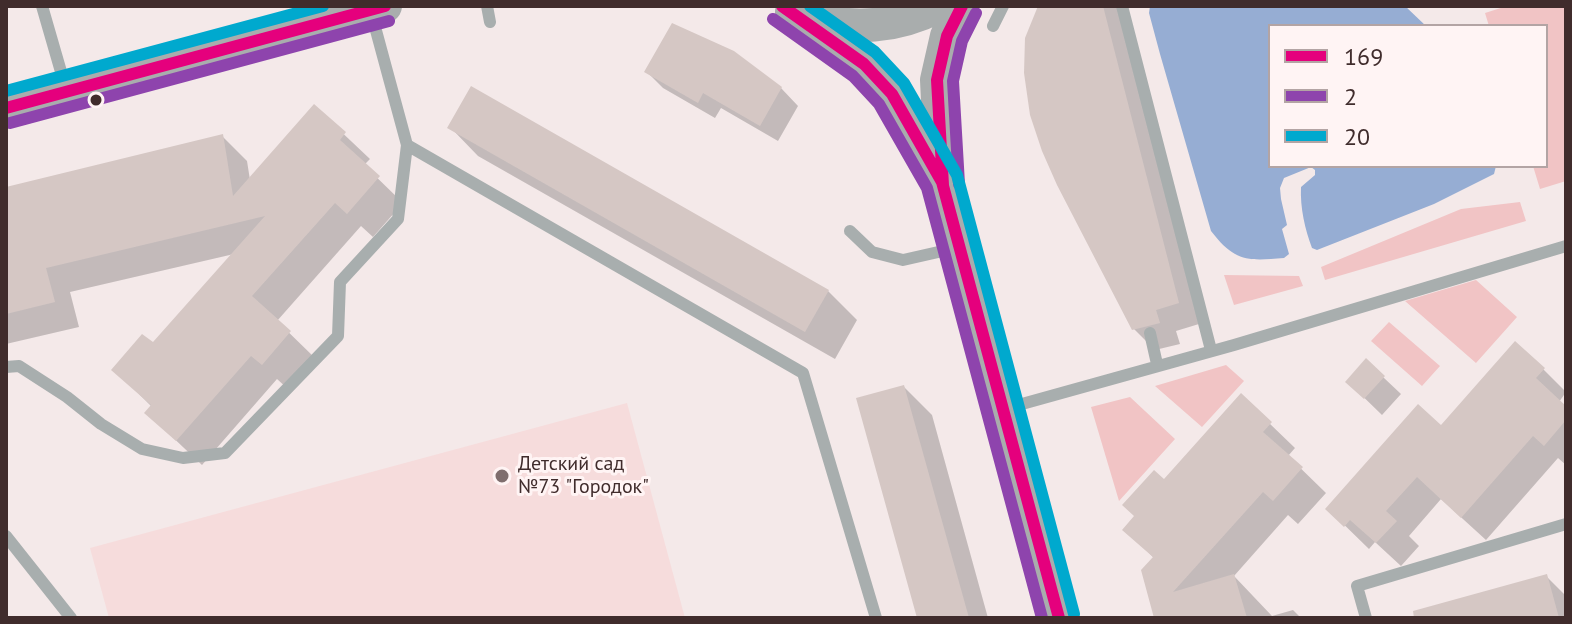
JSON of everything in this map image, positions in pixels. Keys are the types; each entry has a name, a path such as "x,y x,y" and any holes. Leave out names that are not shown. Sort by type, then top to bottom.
{"main road":[{"path":"787,9 825,22 865,26 898,21 938,6"},
{"path":"962,6 947,36 937,80 942,182 960,247 988,306 1003,409 1059,618"},
{"path":"6,108 378,8"},
{"path":"787,9 864,64 892,94 942,182"}],"lane":[{"path":"42,6 67,92"},
{"path":"487,6 490,22"},
{"path":"993,26 1003,6"},
{"path":"1122,6 1211,350"},
{"path":"6,367 19,366 142,449 183,458 225,453 338,336 340,282 398,219 407,145 378,8"},
{"path":"407,145 803,373 876,618"},
{"path":"850,231 872,252 903,260 960,247"},
{"path":"1003,409 1566,246"},
{"path":"1150,333 1157,364"},
{"path":"1366,618 1357,586 1566,524"},
{"path":"6,536 71,618"}],"shaded area":[{"path":"1507,6 1566,6 1566,181 1540,189 1534,168 1548,168 1548,24 1488,24 1485,13"},
{"path":"1520,202 1526,221 1325,280 1321,267 1461,209"},
{"path":"1224,275 1299,276 1303,286 1234,305"},
{"path":"1476,280 1517,317 1476,363 1405,301"},
{"path":"1389,322 1440,366 1422,386 1371,341"},
{"path":"1226,365 1244,381 1202,427 1155,386"},
{"path":"1130,397 1175,439 1119,501 1091,407"},
{"name":"Детский сад №73 \"Городок\"","path":"627,403 685,618 109,618 90,548"}],"water":[{"path":"1150,6 1405,6 1424,24 1268,24 1268,168 1309,168 1284,178 1280,188 1287,225 1282,229 1289,254 1284,258 1243,257 1227,249 1211,231 1149,13"},
{"path":"1312,168 1496,168 1494,174 1434,204 1317,250 1312,248 1309,241 1301,203 1301,187 1315,175"}],"building":[{"path":"1038,6 1103,6 1179,303 1156,310 1160,323 1132,330 1042,151 1030,115 1024,73 1025,38"},
{"path":"672,23 734,51 782,87 760,126 703,93 698,103 644,72"},
{"path":"471,86 829,290 805,332 447,128"},
{"path":"314,104 346,132 340,140 380,176 347,214 335,203 252,296 291,331 262,365 251,356 176,441 144,413 151,405 111,370 142,334 153,342 265,216 46,268 55,302 6,314 6,187 223,134 233,196"},
{"path":"1515,341 1545,368 1536,378 1566,406 1566,420 1544,446 1533,436 1461,518 1417,477 1386,511 1397,521 1376,543 1350,520 1344,527 1325,509 1418,404 1441,425"},
{"path":"1366,358 1385,376 1364,399 1345,382"},
{"path":"904,385 969,618 917,618 856,398"},
{"path":"1241,393 1272,422 1263,432 1303,467 1273,501 1263,492 1173,592 1234,574 1247,618 1154,618 1141,570 1153,557 1122,530 1134,516 1122,505 1154,470 1164,479"},
{"path":"1547,574 1559,618 1414,618 1413,611"}],"transit line":[{"name":"20","path":"6,91 323,6"},
{"name":"169","path":"6,108 385,6"},
{"name":"169","path":"782,6 864,64 892,94 942,182 1059,618"},
{"name":"20","path":"810,6 875,52 904,83 957,175 1074,614"},
{"name":"169","path":"943,185 937,80 947,36 962,6"},
{"name":"2","path":"959,184 953,81 962,41 976,13"},
{"name":"2","path":"773,19 853,76 879,104 927,188 1042,618"},
{"name":"2","path":"10,123 389,21"}],"place":[{"name":"Детский сад №73 \"Городок\"","path":"502,476"}]}
